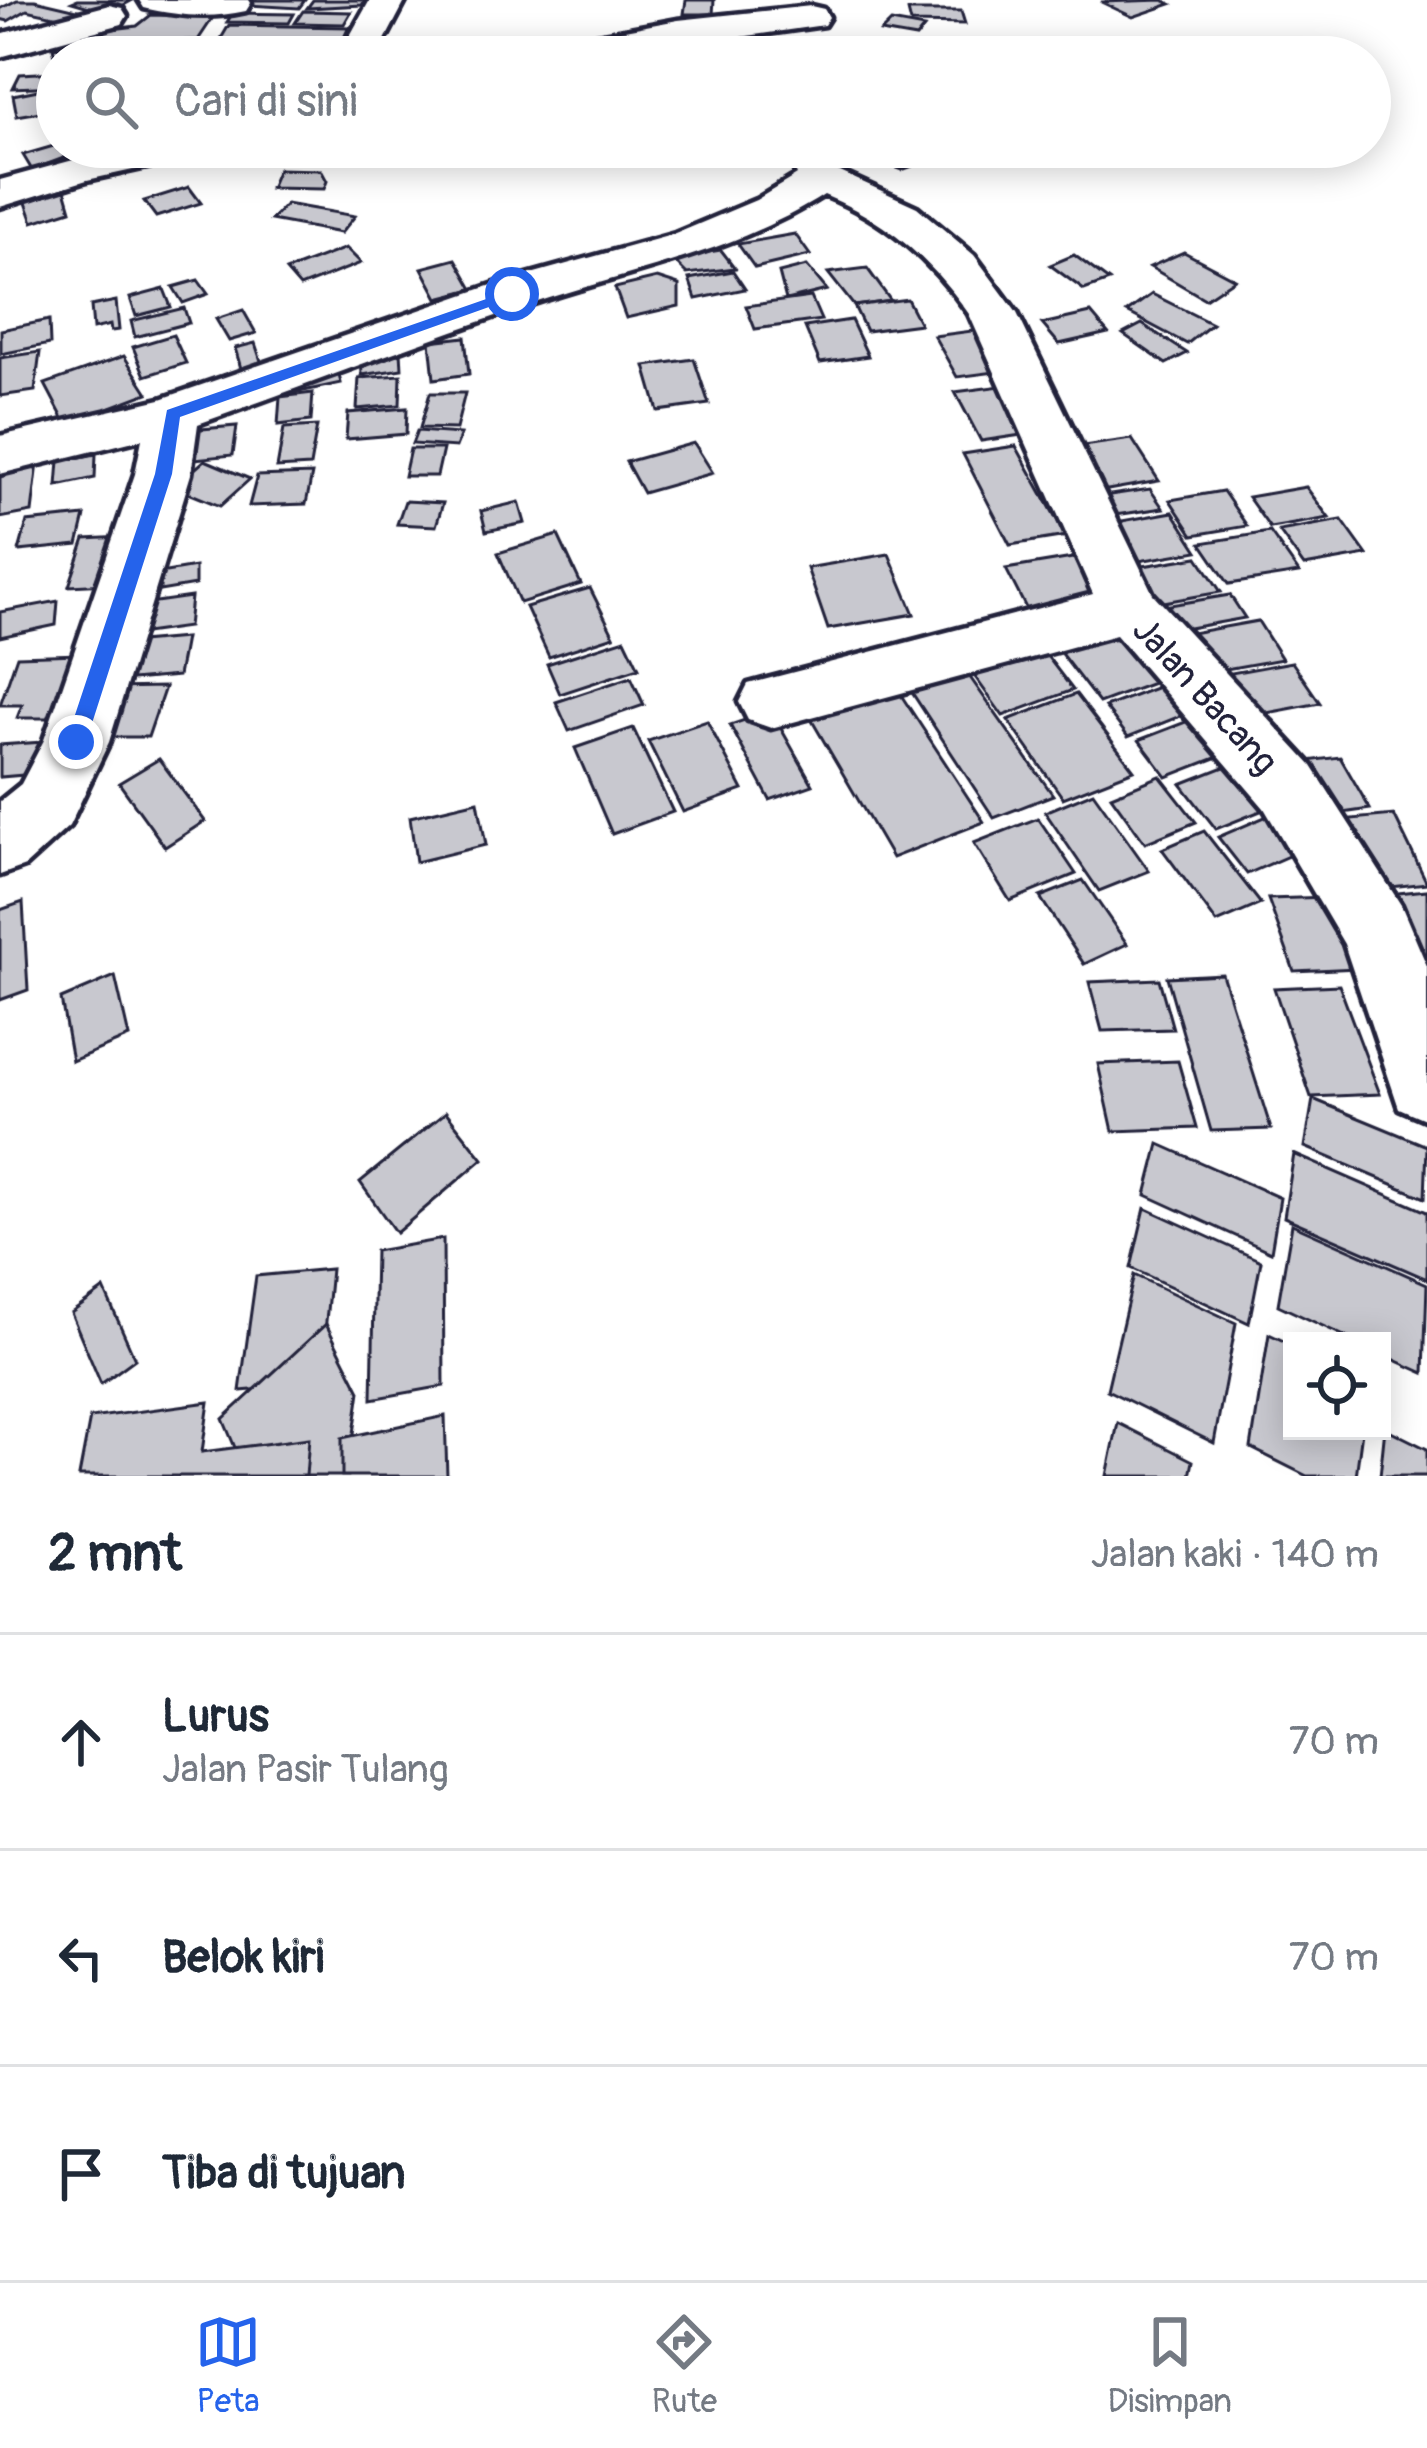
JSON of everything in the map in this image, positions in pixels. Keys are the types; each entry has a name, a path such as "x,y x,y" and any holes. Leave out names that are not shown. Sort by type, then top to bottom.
{"street":[{"path":"158,0 182,6 232,3"},
{"path":"368,36 388,0"},
{"path":"651,36 805,8"},
{"path":"36,36 109,16"},
{"path":"0,46 36,36"},
{"path":"0,194 82,168"},
{"path":"0,455 173,414 512,294 691,244 772,209 809,168"},
{"name":"Jalan Bacang","path":"821,168 901,216 973,283 1017,356 1041,421 1129,608 1288,787 1375,929 1413,1027 1427,1080"},
{"path":"15,818 76,742 164,474 173,414"},
{"path":"771,702 1129,608"}],"building":[{"path":"17,0 82,11 68,19 27,10 8,21 0,19 0,9"},
{"path":"253,0 305,0 299,8 248,5"},
{"path":"313,0 365,0 362,5 307,8"},
{"path":"686,0 714,0 713,14 684,14"},
{"path":"1163,0 1171,4 1133,17 1101,2"},
{"path":"131,1 109,13 72,2"},
{"path":"303,11 351,12 344,24 295,23"},
{"path":"908,11 961,11 965,24 911,23"},
{"path":"233,13 294,14 289,23 227,22"},
{"path":"151,15 214,16 201,36 104,36 104,30 137,26"},
{"path":"891,22 924,28 918,36 881,32"},
{"path":"229,25 349,27 345,36 223,36"},
{"path":"36,73 36,87 13,88 20,74"},
{"path":"36,90 36,113 17,116 13,95"},
{"path":"36,151 37,168 32,170 23,155"},
{"path":"278,169 321,170 327,181 324,189 270,188"},
{"path":"63,182 71,210 33,222 24,197"},
{"path":"189,187 201,203 156,217 144,201"},
{"path":"286,204 355,216 341,233 271,220"},
{"path":"795,234 810,255 755,268 738,244"},
{"path":"346,248 361,263 300,287 286,271"},
{"path":"721,250 735,268 687,274 671,258"},
{"path":"1184,252 1235,279 1205,299 1150,267"},
{"path":"1074,255 1109,281 1084,290 1050,265"},
{"path":"456,259 473,289 438,298 422,268"},
{"path":"807,266 827,290 786,300 779,273"},
{"path":"867,268 891,301 854,306 828,273"},
{"path":"733,271 745,289 696,299 689,279"},
{"path":"657,278 679,285 679,306 626,318 615,288"},
{"path":"198,280 208,294 183,303 173,287"},
{"path":"164,289 171,307 136,316 130,298"},
{"path":"1152,294 1212,324 1187,344 1127,312"},
{"path":"811,297 821,320 755,329 746,306"},
{"path":"907,299 920,324 866,331 854,306"},
{"path":"116,301 119,330 111,331 110,325 93,329 91,306"},
{"path":"184,308 189,323 135,337 131,321"},
{"path":"243,310 256,333 229,341 216,319"},
{"path":"1091,313 1108,333 1059,344 1042,324"},
{"path":"49,320 50,344 1,354 1,330"},
{"path":"851,320 868,356 820,363 805,327"},
{"path":"1142,324 1187,353 1166,364 1123,334"},
{"path":"979,330 1003,371 957,377 934,336"},
{"path":"173,335 186,363 145,376 133,347"},
{"path":"465,337 469,374 434,379 430,341"},
{"path":"255,343 263,367 242,372 235,348"},
{"path":"401,351 402,369 362,375 361,356"},
{"path":"40,352 35,391 0,396 0,358"},
{"path":"124,356 148,393 66,424 45,384"},
{"path":"694,359 709,404 658,411 645,366"},
{"path":"337,368 341,383 285,395 281,379"},
{"path":"401,375 400,405 357,409 359,378"},
{"path":"1001,386 1028,434 981,441 955,392"},
{"path":"313,393 311,421 278,425 280,397"},
{"path":"430,393 465,393 456,429 420,428"},
{"path":"407,408 406,434 346,439 348,413"},
{"path":"237,426 233,455 185,460 190,430"},
{"path":"317,426 310,466 277,468 284,428"},
{"path":"417,431 461,434 456,447 412,444"},
{"path":"1132,439 1159,481 1096,492 1069,448"},
{"path":"694,443 713,473 643,493 626,462"},
{"path":"1016,446 1066,536 1010,545 963,454"},
{"path":"410,449 443,449 437,476 404,476"},
{"path":"96,454 95,478 57,486 59,461"},
{"path":"205,460 250,479 220,506 174,487"},
{"path":"38,463 32,512 0,518 0,469"},
{"path":"312,474 306,504 249,506 257,476"},
{"path":"1306,487 1329,518 1270,528 1248,497"},
{"path":"1150,489 1163,508 1101,517 1090,498"},
{"path":"1223,491 1247,526 1193,535 1170,500"},
{"path":"405,501 443,503 436,526 397,524"},
{"path":"519,502 525,523 486,531 481,511"},
{"path":"1173,512 1198,551 1121,564 1099,525"},
{"path":"85,516 78,545 19,551 27,522"},
{"path":"1342,520 1367,555 1304,566 1279,531"},
{"path":"1270,532 1299,573 1229,584 1201,543"},
{"path":"558,535 581,584 520,603 498,553"},
{"path":"122,537 108,584 69,586 85,539"},
{"path":"889,554 914,614 828,629 807,568"},
{"path":"1079,557 1107,607 1032,620 1006,569"},
{"path":"1198,557 1221,592 1152,604 1131,568"},
{"path":"195,567 195,585 160,591 160,573"},
{"path":"590,588 614,636 549,657 526,607"},
{"path":"1230,595 1245,618 1167,632 1152,608"},
{"path":"191,597 188,627 131,635 135,605"},
{"path":"58,601 56,625 0,637 0,612"},
{"path":"1120,619 1169,677 1099,703 1052,642"},
{"path":"1258,621 1282,659 1203,673 1180,635"},
{"path":"185,638 178,676 108,682 118,644"},
{"path":"625,639 639,668 560,694 547,664"},
{"path":"1034,639 1073,690 1003,716 965,663"},
{"path":"79,654 55,718 17,718 22,705 0,705 17,656"},
{"path":"1292,662 1320,703 1235,719 1209,677"},
{"path":"962,666 1053,795 994,818 907,685"},
{"path":"631,677 644,705 569,731 556,702"},
{"path":"1174,681 1198,709 1128,737 1105,707"},
{"path":"165,687 148,737 91,737 110,688"},
{"path":"897,689 984,822 892,858 811,719"},
{"path":"1076,694 1134,770 1063,798 1008,720"},
{"path":"771,711 813,785 770,800 730,725"},
{"path":"1201,716 1231,752 1167,777 1139,740"},
{"path":"707,721 743,790 683,812 648,741"},
{"path":"633,728 673,812 612,834 575,748"},
{"path":"44,742 35,774 0,777 0,745"},
{"path":"1340,757 1370,809 1328,815 1299,762"},
{"path":"159,759 205,821 165,847 119,783"},
{"path":"1242,760 1278,804 1216,829 1181,784"},
{"path":"1160,776 1196,822 1145,843 1111,796"},
{"path":"1093,792 1149,871 1099,891 1045,812"},
{"path":"478,801 486,845 416,862 410,817"},
{"path":"1281,810 1311,846 1247,874 1218,837"},
{"path":"1394,815 1427,883 1364,890 1330,821"},
{"path":"1038,818 1076,874 1010,901 974,843"},
{"path":"1204,831 1261,904 1217,923 1162,849"},
{"path":"1083,880 1127,944 1084,964 1040,897"},
{"path":"1427,890 1427,965 1403,967 1369,896"},
{"path":"1330,897 1357,968 1294,971 1268,899"},
{"path":"23,902 28,990 0,1000 0,910"},
{"path":"1222,974 1271,1129 1211,1131 1167,977"},
{"path":"115,976 129,1037 72,1061 61,999"},
{"path":"1159,979 1173,1029 1102,1031 1089,982"},
{"path":"1339,985 1380,1094 1311,1097 1274,988"},
{"path":"1178,1061 1197,1128 1113,1131 1098,1064"},
{"path":"1313,1099 1427,1146 1425,1198 1305,1147"},
{"path":"446,1112 483,1159 396,1233 360,1182"},
{"path":"1159,1144 1280,1198 1271,1252 1146,1195"},
{"path":"1294,1154 1427,1212 1427,1279 1284,1217"},
{"path":"1145,1208 1261,1261 1249,1323 1131,1268"},
{"path":"1292,1224 1427,1284 1424,1373 1391,1358 1391,1332 1336,1332 1278,1305"},
{"path":"443,1239 444,1386 372,1399 375,1251"},
{"path":"331,1269 320,1384 240,1391 256,1276"},
{"path":"1134,1275 1236,1323 1214,1443 1107,1390"},
{"path":"104,1289 135,1359 101,1384 71,1313"},
{"path":"326,1324 360,1391 348,1476 247,1476 223,1419"},
{"path":"1269,1334 1283,1341 1283,1440 1361,1440 1356,1476 1307,1476 1251,1448"},
{"path":"209,1402 202,1452 309,1438 306,1476 79,1476 90,1418"},
{"path":"445,1416 447,1476 342,1476 342,1438"},
{"path":"1118,1423 1193,1461 1190,1476 1107,1476"},
{"path":"1391,1431 1427,1449 1427,1476 1380,1476 1384,1440 1391,1440"}],"route":[{"path":"76,742 164,474 173,414 512,294"}]}
